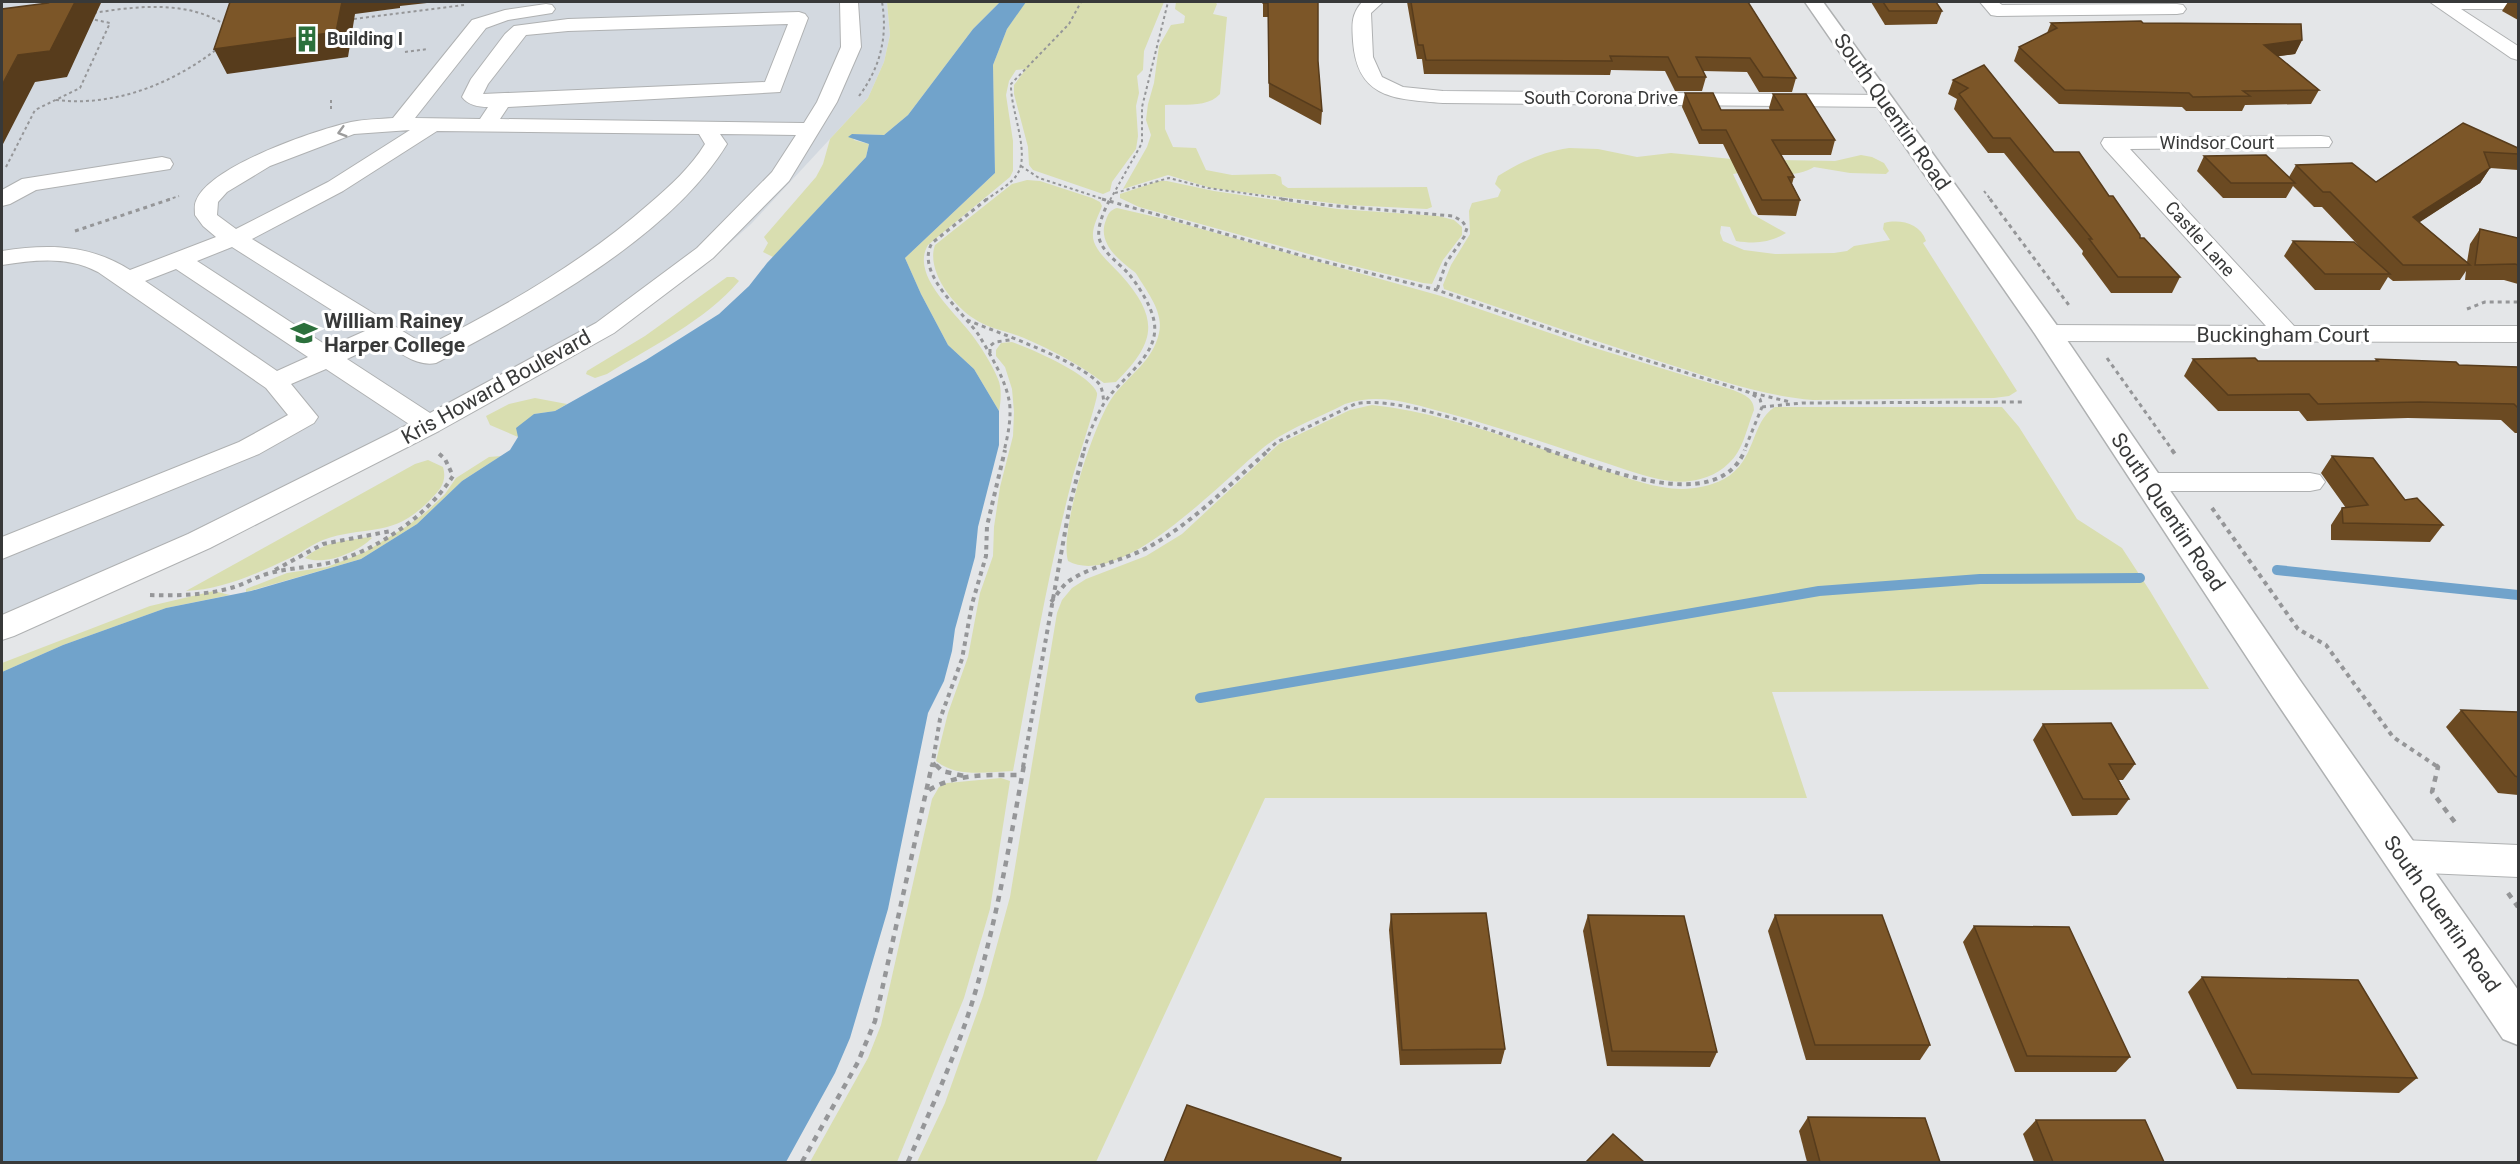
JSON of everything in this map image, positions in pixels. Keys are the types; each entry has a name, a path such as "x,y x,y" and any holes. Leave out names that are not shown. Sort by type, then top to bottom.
{"main road":[{"name":"South Quentin Road","path":"1814,2 2048,333 2286,688 2518,1025"}],"street":[{"name":"Kris Howard Boulevard","path":"2,628 199,541 429,435 605,328 705,253 781,176 827,102 851,47 849,2"},
{"name":"South Corona Drive","path":"1374,2 1370,3 1362,13 1361,31 1366,73 1377,85 1407,95 1884,101"},
{"path":"2440,2 2518,4"},
{"path":"2440,2 2518,54"},
{"path":"399,124 479,24 518,7 584,6 568,25"},
{"path":"1993,6 2176,9"},
{"path":"799,18 773,88 502,101 481,101 472,97 478,83 512,38 521,30 568,25 799,18"},
{"path":"485,126 502,101"},
{"path":"706,129 716,144 704,165 640,225 567,277 427,357 384,333 234,238 206,214 205,203 213,191 226,180 275,155 327,136 372,125 810,129"},
{"path":"127,279 234,238 325,194 398,149 431,125"},
{"name":"Windsor Court","path":"2112,143 2321,142"},
{"name":"Castle Lane","path":"2112,143 2288,335"},
{"path":"5,164 28,176 30,184"},
{"path":"2,199 30,184 162,164"},
{"path":"2,258 39,253 71,254 95,260 127,279 275,382 304,417 249,448 2,549"},
{"path":"179,260 329,358 429,435"},
{"path":"275,382 384,333"},
{"name":"Buckingham Court","path":"2048,333 2518,334"},
{"path":"2149,483 2310,482"},
{"path":"2402,856 2518,861"}],"path":[{"path":"174,5 178,2"},
{"path":"802,1162 858,1062 875,1021 928,791 940,719 962,659 972,604 986,556 987,526 1007,439 1010,403 1005,386 979,336 940,289 928,262 928,250 932,243 1012,181 1021,166 1019,134 1009,95 1011,84 1068,23 1079,9 1081,2"},
{"path":"908,1162 947,1073 975,994 1000,899 1051,602 1072,494 1087,439 1104,403 1140,362 1154,339 1154,321 1145,299 1129,274 1105,250 1099,237 1100,224 1109,201 1142,143 1142,107 1168,2"},
{"path":"5,164 35,110 80,88 110,23 88,16 126,7 174,5 191,7 209,13 223,22 226,28"},
{"path":"405,52 435,48"},
{"path":"56,100 84,102 149,87 196,65 218,49"},
{"path":"1021,166 1039,178 1109,201 1317,260 1437,290 1590,343 1748,392 1802,403"},
{"path":"1114,194 1169,178 1208,188 1326,205 1453,216 1467,228 1464,237 1446,264 1437,290"},
{"path":"963,318 1049,353 1087,375 1099,384 1104,403"},
{"path":"991,356 990,346 995,342 1004,339 1019,341"},
{"path":"1051,602 1068,582 1155,544 1203,509 1277,442 1355,404 1368,401 1419,409 1644,480 1668,485 1687,485 1709,481 1728,471 1740,459 1762,407 1760,399 1748,392"},
{"path":"1762,407 1802,403 2024,402"},
{"path":"272,572 341,559 396,529 433,502 447,487 453,476 429,435"},
{"path":"148,594 197,593 239,585 272,572 323,544 396,529"},
{"path":"933,762 942,771 967,776"},
{"path":"928,791 941,781 967,776 1021,775"}],"shaded area":[{"name":"William Rainey Harper College","path":"2,2 887,2 890,35 884,62 868,98 751,224 703,267 642,312 572,355 2,640"}],"green space":[{"path":"887,2 1000,2 973,29 908,115 884,135 852,134 854,140 869,144 866,157 773,257 763,252 768,243 764,237 816,177 823,164 830,139 868,98 884,62 890,35"},
{"path":"1025,2 1164,2 1144,51 1143,70 1137,76 1139,93 1136,106 1138,136 1136,149 1112,182 1110,191 1103,194 1033,170 1029,165 1028,147 1014,94 1014,85 1026,69 1016,70 1009,81 1006,95 1013,141 1013,171 1010,177 928,245 924,257 930,281 993,367 1000,386 999,411 974,369 948,345 905,258 995,173 993,65 1007,29"},
{"path":"1176,2 1215,2 1217,4 1213,14 1227,17 1220,94 1202,103 1165,105 1165,129 1173,147 1196,148 1206,170 1232,175 1275,174 1281,177 1282,184 1288,188 1427,187 1432,207 1427,209 1347,205 1211,188 1168,175 1123,189 1147,147 1151,135 1146,120 1159,46 1171,25 1184,23 1185,16 1175,9"},
{"path":"1569,148 1598,149 1637,157 1671,153 1732,159 1835,161 1861,155 1884,163 1889,171 1886,174 1850,173 1814,167 1795,174 1754,172 1733,174 1752,214 1786,233 1768,241 1743,242 1736,241 1730,227 1721,226 1720,233 1723,241 1744,250 1775,254 1834,253 1847,251 1854,246 1890,240 1883,229 1884,223 1903,222 1914,226 1923,235 1926,241 1923,243 2017,391 2009,396 1994,398 1813,400 1777,395 1706,376 1444,289 1443,285 1451,265 1470,234 1469,211 1472,203 1498,197 1501,190 1495,184 1498,176 1523,162"},
{"path":"1027,180 1040,181 1092,198 1100,202 1102,206 1094,228 1094,242 1102,256 1134,291 1147,318 1148,330 1139,355 1116,382 1104,383 1076,364 1045,348 979,322 965,312 949,295 938,275 933,255 935,245 1012,184"},
{"path":"1159,181 1338,209 1438,216 1454,220 1462,227 1462,235 1443,260 1432,284 1423,283 1341,263 1139,207 1120,198 1120,194"},
{"path":"1117,208 1173,221 1441,296 1588,346 1733,390 1750,399 1754,410 1741,445 1729,463 1709,476 1694,481 1678,482 1639,474 1500,428 1421,406 1383,399 1358,401 1345,404 1305,423 1268,444 1201,503 1145,545 1117,560 1091,566 1068,561 1067,546 1073,502 1097,428 1114,395 1152,352 1159,333 1159,317 1150,295 1136,274 1117,257 1105,240 1104,227 1107,218 1111,211"},
{"path":"727,277 734,277 739,281 694,321 607,374 595,378 586,374 587,371 645,336"},
{"path":"1012,342 1045,356 1084,378 1093,386 1097,397 1072,480 1055,552 1013,771 963,772 953,770 936,761 948,713 968,657 980,593 993,556 994,527 1000,487 1013,436 1014,412 1012,389 1005,367 996,356 996,350 1001,343"},
{"path":"535,398 567,404 555,411 534,414 518,437 490,425 486,416 509,404"},
{"path":"1372,405 1454,421 1633,480 1678,489 1709,485 1724,479 1735,471 1748,452 1761,422 1775,407 2002,407 2019,427 2077,519 2122,548 2209,689 1772,692 1807,798 1265,798 1096,1162 917,1162 945,1103 983,996 1010,897 1057,613 1062,600 1072,588 1086,579 1146,556 1182,534 1279,444 1350,410"},
{"path":"501,456 462,481 417,524 361,559 246,592 246,589 287,573 327,567 365,552 426,512 445,494 456,478 489,457"},
{"path":"428,460 443,467 442,484 431,499 404,520 379,529 339,535 323,540 290,558 240,580 213,588 186,591 415,464"},
{"path":"372,538 366,543 341,556 322,560 305,558 327,545"},
{"path":"214,591 230,595 166,608 63,645 2,672 2,663 150,606"},
{"path":"1001,778 1010,781 990,909 964,998 897,1162 810,1162 868,1058 881,1025 932,799 939,787 947,783"}],"water":[{"path":"1000,2 1026,2 1007,29 993,65 995,173 905,258 948,345 974,369 999,411 999,445 978,527 975,557 955,629 952,651 944,681 928,713 888,909 850,1038 835,1073 786,1162 2,1162 2,672 63,645 166,608 251,591 361,559 417,524 462,481 510,450 518,437 516,428 534,414 555,411 646,360 719,314 749,286 767,263 866,157 869,144 848,137 852,134 884,135 908,115 973,29"}],"building":[{"path":"50,2 75,2 50,51 18,55 2,85 2,9"},
{"path":"230,2 342,2 336,32 214,49"},
{"path":"1263,2 1318,2 1318,61 1322,111 1269,83 1268,3"},
{"path":"1411,2 1748,2 1796,78 1763,77 1750,58 1696,57 1706,77 1678,77 1668,57 1610,56 1612,61 1426,60 1423,45 1418,45"},
{"path":"1883,2 1936,2 1942,11 1889,11"},
{"path":"2141,21 2143,23 2301,24 2302,40 2264,45 2319,90 2243,91 2250,96 2193,97 2189,93 2065,90 2019,47 2057,28 2051,23"},
{"path":"1984,65 2054,152 2079,152 2109,196 2113,196 2140,238 2144,238 2180,277 2118,277 2089,239 2092,239 2010,138 1993,138 1959,94 1968,88 1953,80"},
{"path":"1685,93 1713,93 1721,110 1783,110 1773,94 1806,94 1835,140 1772,140 1794,177 1788,177 1800,200 1762,200 1726,130 1702,130"},
{"path":"2463,123 2518,148 2518,154 2484,152 2490,168 2413,217 2470,265 2403,265 2330,192 2323,192 2296,165 2352,163 2376,182"},
{"path":"2266,155 2295,183 2231,183 2204,156"},
{"path":"2480,229 2518,238 2518,265 2475,265"},
{"path":"2293,241 2354,242 2390,274 2325,274"},
{"path":"2255,358 2258,361 2378,361 2376,359 2518,367 2518,408 2514,404 2420,402 2318,404 2309,394 2228,395 2193,359"},
{"path":"2332,456 2373,458 2405,500 2417,498 2443,525 2343,523 2342,508 2368,505"},
{"path":"2461,710 2518,712 2518,777 2515,776"},
{"path":"2111,723 2135,764 2109,764 2129,799 2083,799 2043,724"},
{"path":"1486,913 1505,1049 1402,1050 1391,914"},
{"path":"1588,915 1684,916 1717,1052 1612,1051"},
{"path":"1775,915 1882,915 1930,1045 1815,1045"},
{"path":"1974,926 2069,927 2130,1057 2027,1056"},
{"path":"2202,977 2358,980 2417,1078 2252,1074"},
{"path":"1187,1105 1341,1158 1340,1162 1164,1162"},
{"path":"1808,1117 1925,1118 1940,1162 1820,1162"},
{"path":"2036,1120 2145,1120 2164,1162 2053,1162"},
{"path":"1613,1134 1644,1162 1586,1162"}],"waterway":[{"path":"2277,570 2518,595"},
{"path":"1200,698 1819,591 1980,579 2140,578"}],"place":[{"name":"Building I","path":"307,39"},
{"name":"William Rainey Harper College","path":"304,333"}]}
